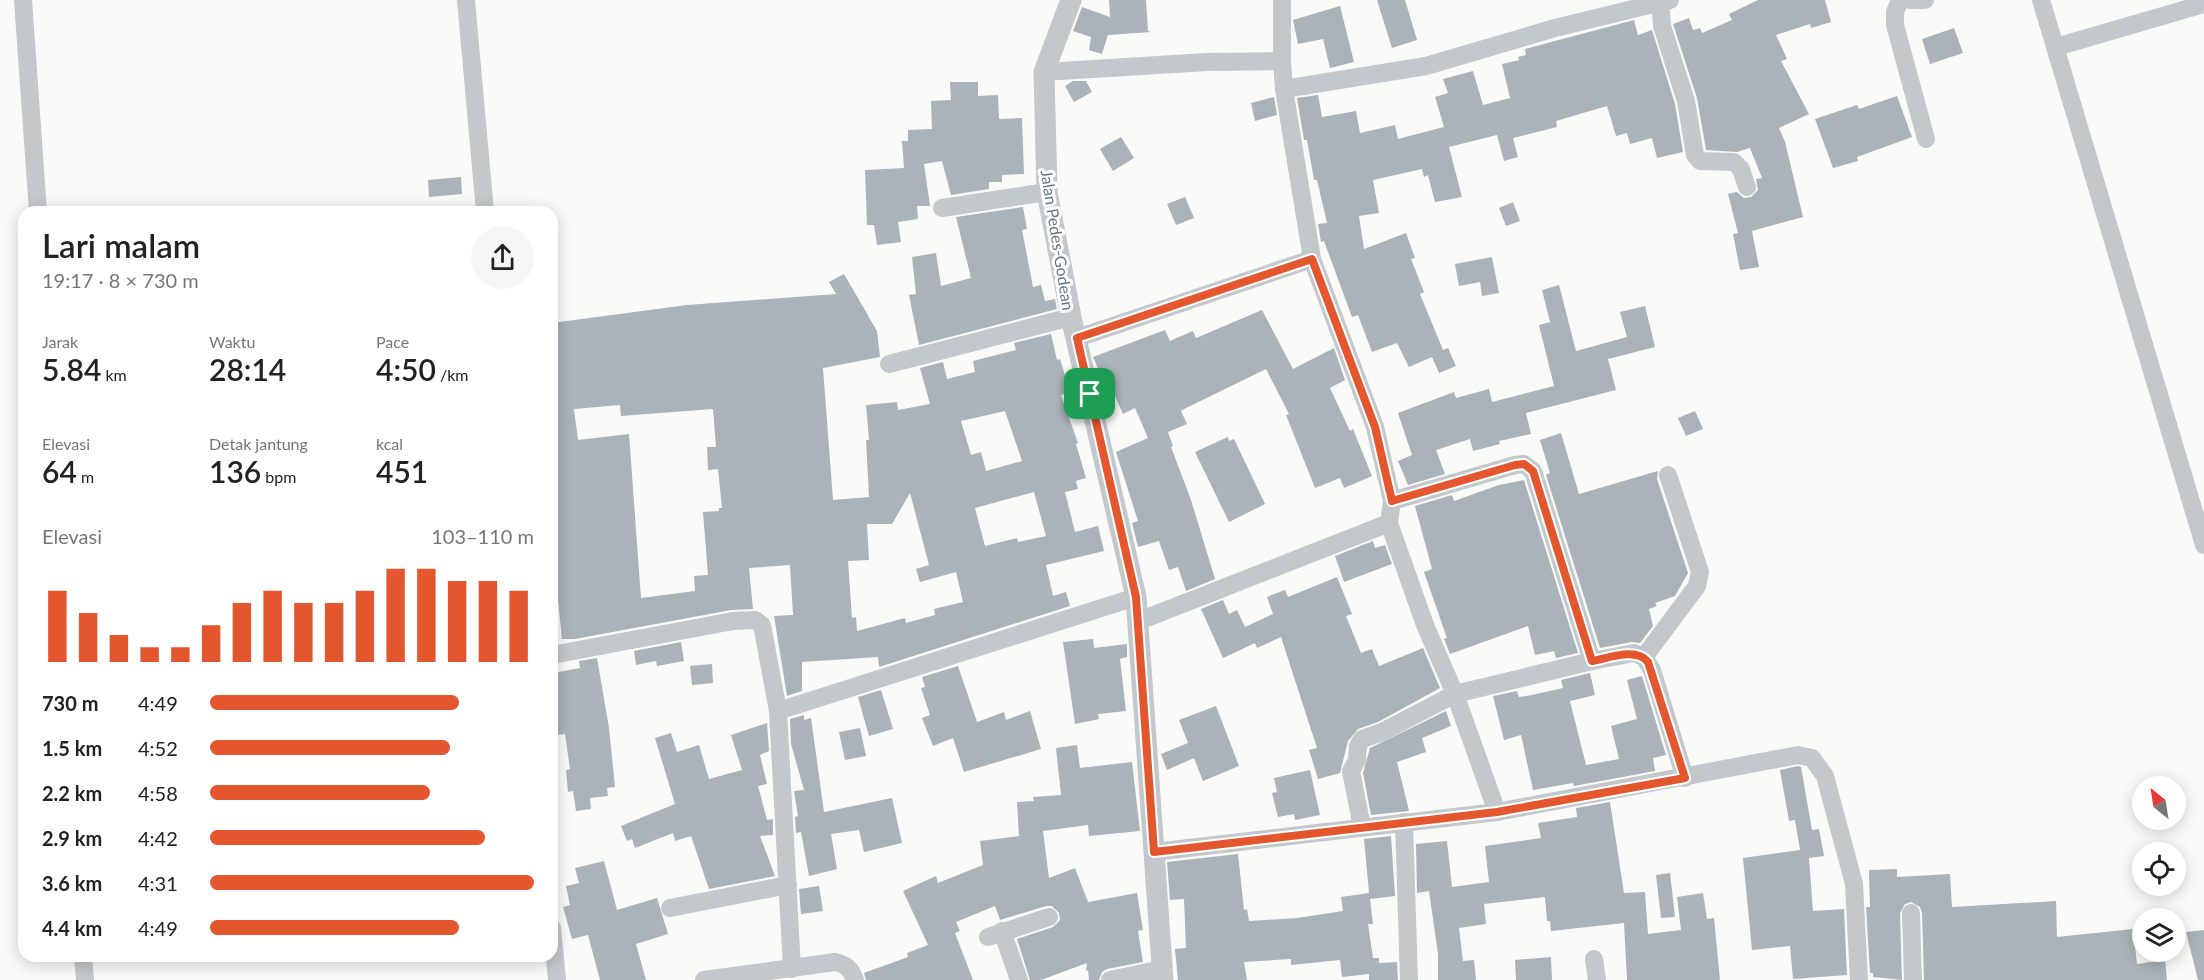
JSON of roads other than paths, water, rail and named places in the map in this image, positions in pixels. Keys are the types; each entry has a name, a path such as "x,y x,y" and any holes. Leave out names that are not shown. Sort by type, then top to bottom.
{"street":[{"path":"23,0 38,206"},
{"path":"466,0 484,206"},
{"name":"Jalan Pedes-Godean","path":"1071,0 1044,72 1047,192 1071,317 1136,597 1162,975"},
{"path":"1282,0 1284,89 1312,259 1375,427 1392,501 1389,523 1425,625 1455,694 1497,812"},
{"path":"1900,0 1895,12 1895,25 1926,139"},
{"path":"1910,0 1925,0"},
{"path":"2041,0 2084,152 2204,545"},
{"path":"1284,89 1426,66 1555,28 1664,1 1662,26 1686,102 1695,155 1701,161 1734,162 1741,169 1747,187"},
{"path":"2056,47 2204,4"},
{"path":"1044,72 1207,62 1282,61"},
{"path":"942,208 1047,192"},
{"path":"1077,338 1312,259"},
{"path":"890,364 1071,317"},
{"path":"1392,501 1515,465 1524,464 1533,471 1592,661"},
{"path":"1644,657 1697,586 1700,572 1668,475"},
{"path":"1138,621 1389,523"},
{"path":"778,711 1136,597"},
{"path":"558,654 733,621 755,620 762,625 778,711 792,969"},
{"path":"1362,827 1351,771 1359,756 1359,742 1455,694 1592,661 1634,654 1644,657 1652,670 1685,778"},
{"path":"1154,852 1497,812 1685,778 1798,754 1812,758 1826,776 1854,884 1859,980"},
{"path":"1404,822 1409,980"},
{"path":"670,908 788,885"},
{"path":"1911,913 1913,980"},
{"path":"1019,980 995,934 1049,917"},
{"path":"1594,958 1597,980"},
{"path":"84,962 85,980"},
{"path":"555,962 557,980"},
{"path":"704,980 835,962 843,964 852,971 855,980"},
{"path":"1110,980 1162,975"}]}
